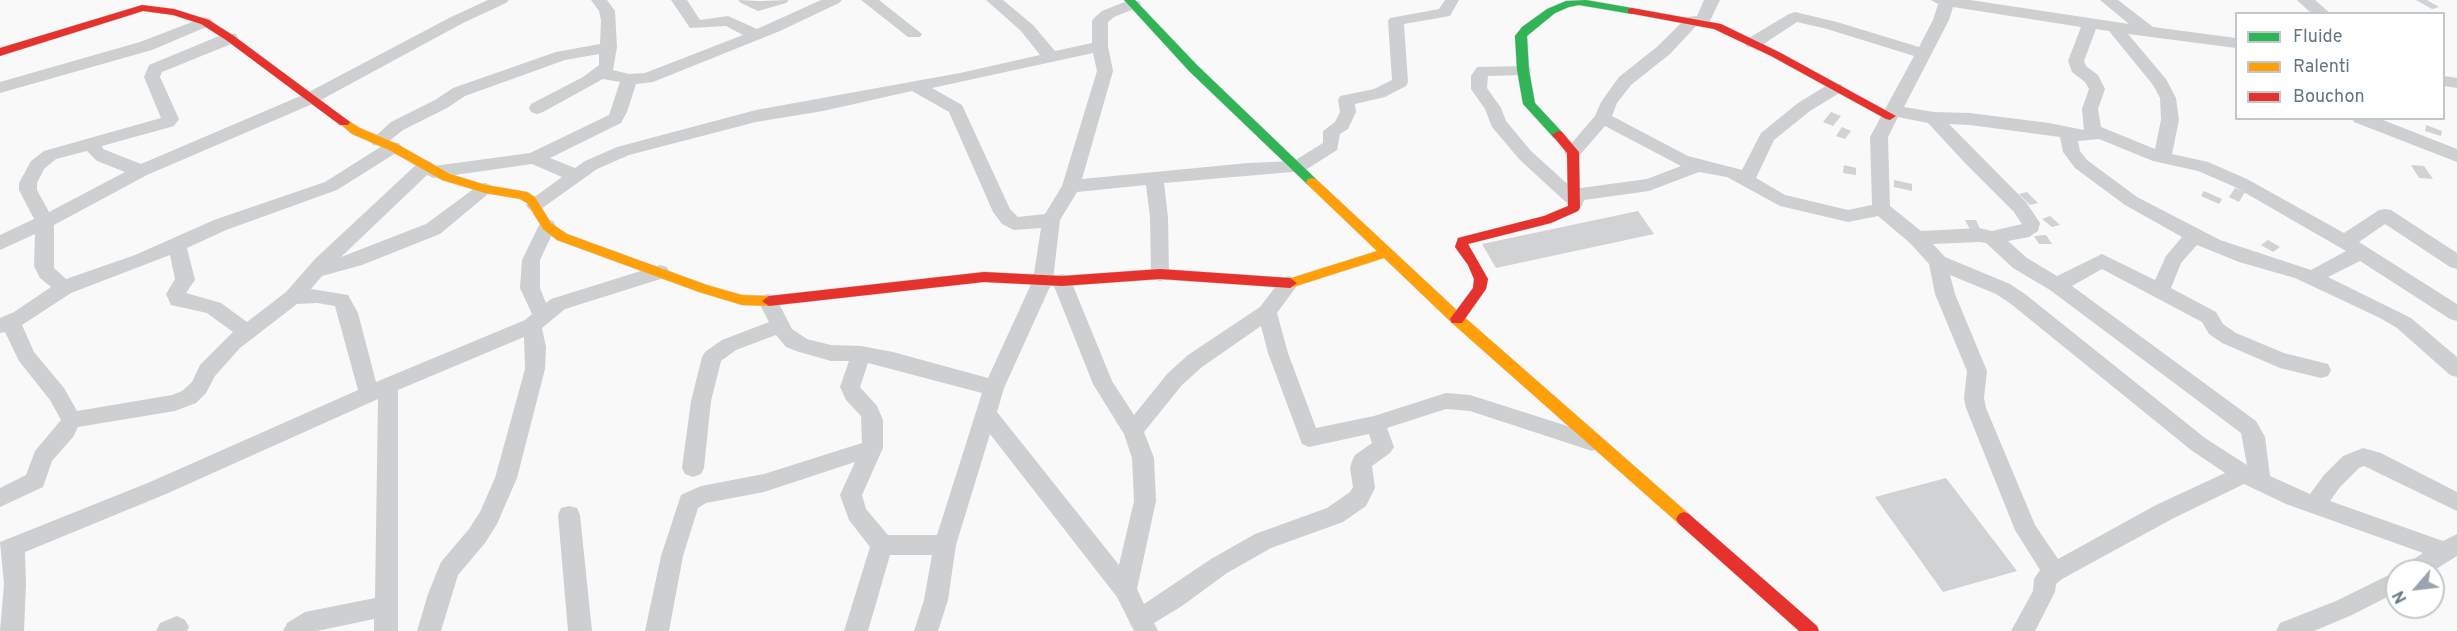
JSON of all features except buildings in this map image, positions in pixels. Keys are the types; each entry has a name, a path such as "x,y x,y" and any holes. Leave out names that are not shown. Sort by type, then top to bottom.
{"street":[{"path":"0,243 141,171 311,98 458,20 501,0"},
{"path":"537,108 601,73 607,66 609,46 607,11 599,0"},
{"path":"679,0 696,25 728,21 756,35"},
{"path":"746,0 758,6 781,0"},
{"path":"601,73 629,79 647,78 756,35 834,0"},
{"path":"869,0 914,34"},
{"path":"1573,152 1603,118 1609,102 1625,81 1697,21 1712,0"},
{"path":"1939,0 1968,2 2114,27 2235,43"},
{"path":"2108,0 2149,32"},
{"path":"2304,0 2320,12"},
{"path":"1071,186 1248,169 1298,167 1331,146 1332,130 1342,124 1348,112 1346,100 1378,93 1400,82 1396,21 1444,13 1452,1"},
{"path":"1947,1 1941,20 1879,137 1878,166 1881,209 1917,238 1938,262 2003,290 2018,299 2198,444 2252,478 2315,505 2451,547"},
{"path":"1003,2 1051,57"},
{"path":"1125,590 1144,501 1143,459 1133,431 1103,384 1052,281 1051,220 1071,186 1105,71 1100,46 1100,21 1131,2 1193,68 1457,319 1811,631"},
{"path":"1457,319 1479,289 1481,279 1474,263 1461,247 1463,242 1485,234 1554,218 1571,210 1576,198 1573,152 1543,122 1529,104 1523,70 1521,39 1523,32 1553,4 1573,2 1593,2 1717,26 1754,43 1835,88 1892,113 1994,122 2081,136 2104,134 2162,158 2202,166 2218,172 2353,247 2457,314"},
{"path":"0,52 142,8 174,12 206,22 356,131 386,144 430,169 485,189 524,195 535,205 547,226 561,237 724,296 742,300 768,301 984,277 1052,281 1160,274 1289,283 1387,252"},
{"path":"1754,43 1778,29 1789,18 1795,17 1831,25 1923,54"},
{"path":"0,88 35,76 146,46 206,22"},
{"path":"2090,23 2076,61 2078,68 2092,79 2097,89 2090,109 2093,134"},
{"path":"2114,27 2160,83 2168,98 2170,120 2162,158"},
{"path":"64,288 46,273 43,266 45,222 28,190 28,183 37,165 50,155 168,123 170,120 152,77 155,69 230,38"},
{"path":"71,420 57,394 26,356 5,324 64,288 177,245 220,225 331,186 386,144 397,126 441,104 459,92 562,56 609,46"},
{"path":"535,205 599,160 627,150 756,116 960,78 1100,46"},
{"path":"1523,70 1483,71 1479,76 1479,89 1493,108 1498,123 1525,155 1576,198 1650,186 1698,166"},
{"path":"0,498 35,481 43,457 58,441 71,420 186,399 200,387 211,365 246,331 293,297 316,271 430,169 534,158 615,119 629,79"},
{"path":"914,85 956,109 1002,212 1008,219 1014,224 1051,220"},
{"path":"1746,180 1767,137 1804,107 1835,88"},
{"path":"1603,118 1674,156 1698,166 1731,172 1780,200 1848,216 1881,209"},
{"path":"1917,238 1979,235 1992,238 2022,232 2032,226 2020,207 1971,159 1934,118"},
{"path":"615,119 627,150"},
{"path":"2365,120 2457,156"},
{"path":"2068,134 2072,152 2092,174 2131,201 2195,236 2239,255 2311,278 2397,318 2457,369"},
{"path":"93,145 96,152 103,157 141,171"},
{"path":"534,158 575,175"},
{"path":"1154,178 1159,217 1160,274"},
{"path":"316,271 355,260 433,229 485,189"},
{"path":"2311,278 2353,247 2385,214 2457,262"},
{"path":"429,631 438,594 449,568 477,536 489,517 506,478 535,369 538,320 530,288 531,260 547,226"},
{"path":"2160,291 2163,279 2173,261 2182,248 2195,236"},
{"path":"1992,238 2019,262 2057,285 2249,427 2254,437 2252,478"},
{"path":"177,245 185,280 176,294 178,300 214,308 246,331"},
{"path":"2057,285 2102,261 2207,315 2220,333 2253,350 2301,366 2321,370"},
{"path":"1938,262 1945,294 1977,370 1974,398 1976,408 2026,530 2054,572"},
{"path":"12,631 15,584 7,549 158,488 538,320 562,302 660,272"},
{"path":"926,631 942,572 945,545 994,388 1052,281"},
{"path":"1133,431 1165,390 1195,361 1267,312 1289,283"},
{"path":"293,297 318,296 341,300 378,390 386,631"},
{"path":"768,301 780,326 793,342 803,346 831,353 861,354 893,360 994,388"},
{"path":"1267,312 1278,353 1309,438 1374,424 1446,401 1470,402 1598,443"},
{"path":"693,468 701,401 712,357 729,345 780,326"},
{"path":"861,354 850,387 853,394 870,412 873,420 872,448 851,495 857,513 882,545"},
{"path":"987,415 1125,590 1143,625 1219,566 1263,541 1335,515 1358,499 1364,488 1361,468 1363,460 1383,447 1382,439 1374,424"},
{"path":"657,631 672,556 689,502 701,495 764,483 872,448"},
{"path":"2315,505 2345,468 2351,462 2363,457 2373,459 2457,502"},
{"path":"2023,631 2044,592 2045,579 2054,572 2164,512 2252,478"},
{"path":"569,515 580,631"},
{"path":"882,545 945,545"},
{"path":"856,631 882,545"},
{"path":"2432,559 2451,547"},
{"path":"2288,631 2344,608 2385,587"},
{"path":"295,631 305,623 386,606"}],"traffic: fast":[{"path":"1129,0 1193,68 1312,182"},
{"path":"1558,135 1529,104 1523,70 1521,36 1526,29 1551,11 1566,4 1579,2 1632,11"}],"traffic: slow":[{"path":"344,122 356,131 393,147 446,177 485,189 523,195 531,200 547,226 562,237 704,289 742,300 769,301"},
{"path":"1312,182 1457,319 1684,519"},
{"path":"1290,283 1387,252"}],"traffic: jam":[{"path":"0,52 142,8 174,12 205,22 230,38 344,122"},
{"path":"1632,11 1717,26 1775,54 1890,116"},
{"path":"1457,319 1479,289 1481,279 1474,263 1461,247 1463,241 1547,220 1574,208 1573,152 1558,135"},
{"path":"769,301 984,277 1062,281 1160,274 1290,283"},
{"path":"1684,519 1811,631"}]}
